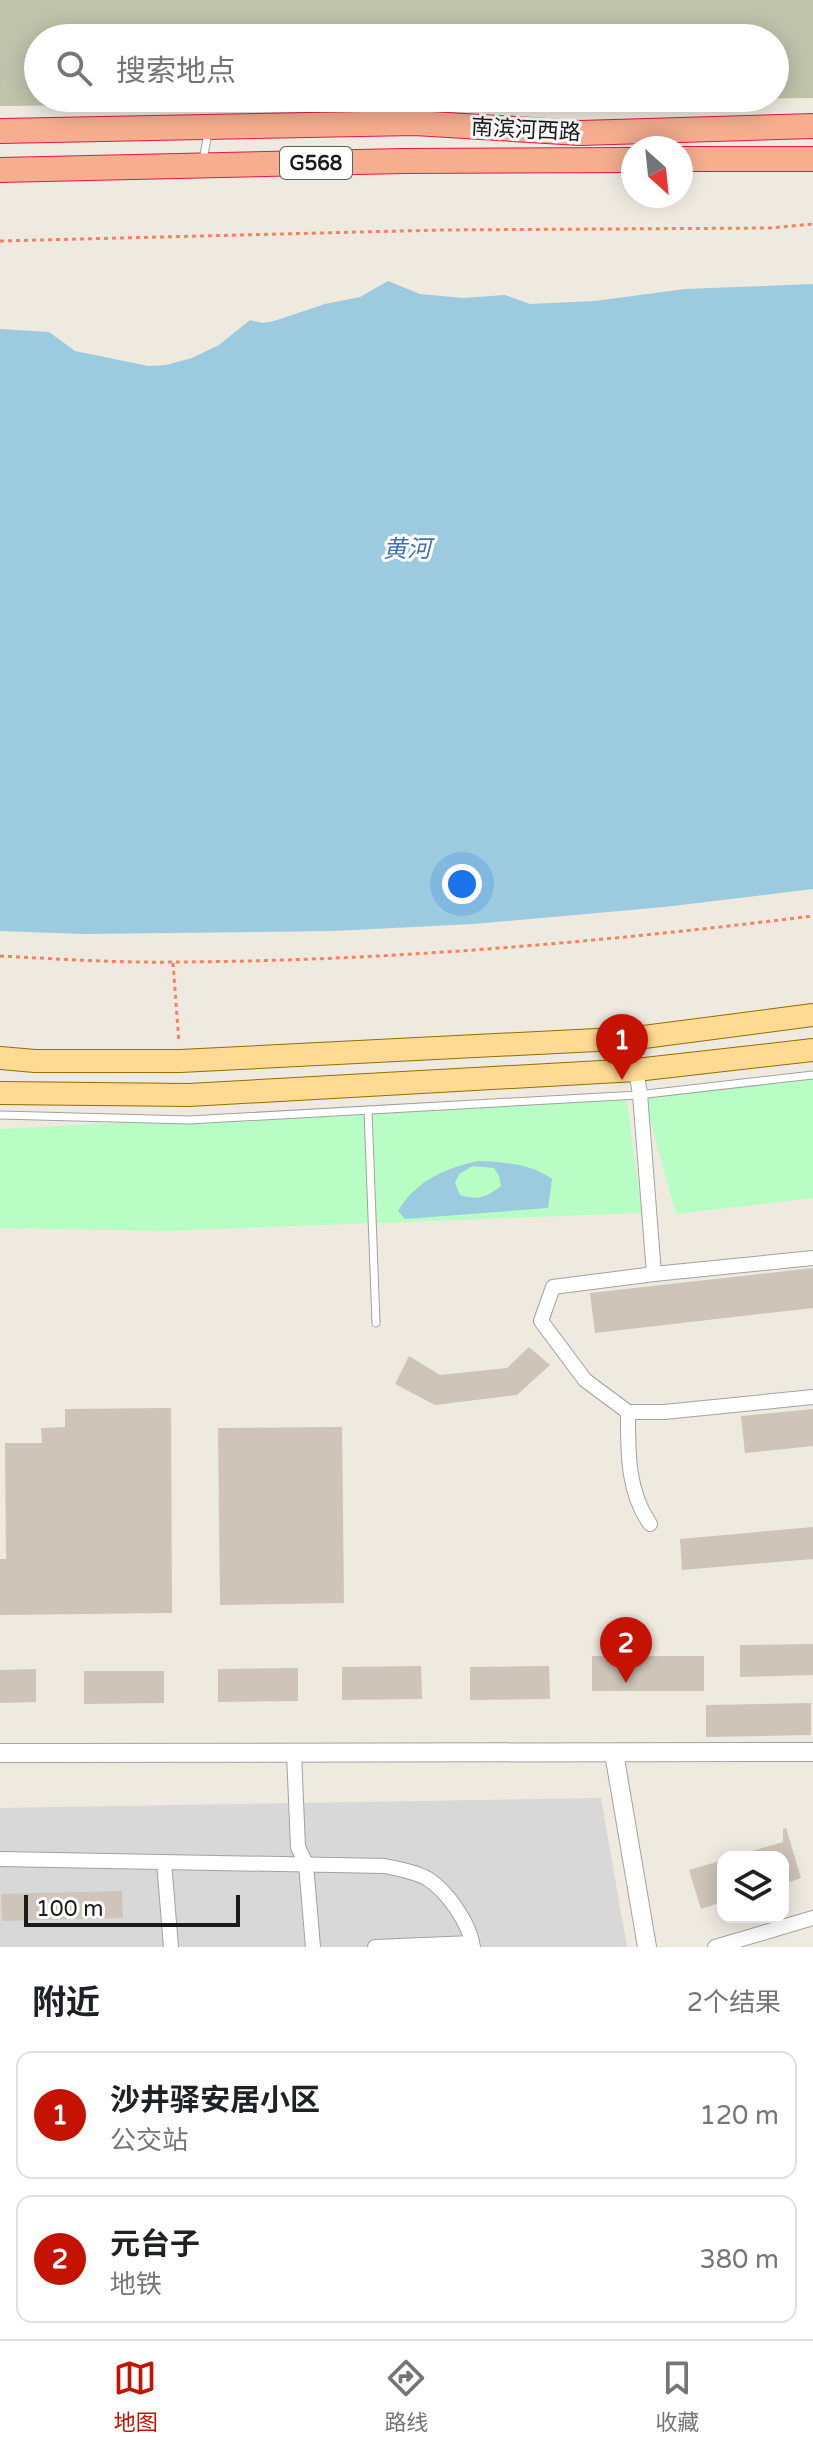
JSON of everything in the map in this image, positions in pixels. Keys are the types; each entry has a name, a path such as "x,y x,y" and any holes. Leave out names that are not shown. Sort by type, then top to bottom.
{"highway":[{"name":"南滨河西路","path":"0,131 415,123 580,133 813,126"},
{"path":"693,159 813,159"},
{"name":"南滨河西路","path":"0,170 621,160"}],"main road":[{"path":"0,1058 180,1061 636,1038 813,1015"},
{"path":"0,1093 189,1095 636,1070 813,1050"}],"street":[{"path":"636,1070 654,1274"},
{"path":"813,1258 553,1287 541,1321 585,1380 628,1412 664,1412 813,1397"},
{"path":"628,1412 627,1455 637,1505 650,1524"},
{"path":"0,1753 813,1752"},
{"path":"294,1753 298,1847 306,1864 313,1947"},
{"path":"614,1753 647,1947"},
{"path":"0,1859 385,1866 428,1879 457,1909 471,1931 473,1945 375,1947"},
{"path":"164,1862 171,1947"},
{"path":"715,1947 813,1918"}],"lane":[{"path":"202,165 209,127"},
{"path":"0,1115 189,1120 640,1094 813,1075"},
{"path":"368,1110 376,1323"}],"path":[{"path":"0,241 441,230 770,228 813,224"},
{"path":"0,956 173,963 287,960 551,945 813,916"},
{"path":"173,963 180,1061"}],"shaded area":[{"path":"0,0 813,0 813,98 789,98 789,24 24,24 24,106 0,106"},
{"path":"601,1798 627,1947 0,1947 0,1808"}],"green space":[{"path":"813,1077 813,1198 676,1214 643,1095"},
{"path":"626,1096 642,1213 166,1231 0,1228 0,1129"}],"water":[{"name":"黄河","path":"388,281 420,294 463,298 505,295 530,304 595,301 685,289 813,284 813,889 664,907 473,924 333,931 83,934 0,931 0,329 49,332 75,351 148,366 166,365 192,358 219,345 250,320 263,323 274,321 325,304 360,297"},
{"path":"478,1161 507,1163 544,1174 552,1179 548,1208 405,1219 398,1211 413,1192 432,1177","holes":["473,1166 494,1168 501,1186 482,1197 460,1195 455,1183 459,1174"]}],"building":[{"path":"813,1268 813,1308 595,1333 590,1293"},
{"path":"529,1347 550,1365 517,1395 435,1405 395,1384 409,1356 440,1375 507,1368"},
{"path":"171,1408 172,1613 0,1615 0,1559 6,1559 5,1443 42,1443 41,1428 65,1427 65,1409"},
{"path":"813,1409 813,1446 745,1453 741,1416"},
{"path":"342,1427 344,1603 220,1605 218,1428"},
{"path":"813,1527 813,1559 682,1570 680,1539"},
{"path":"813,1644 813,1675 740,1677 740,1645"},
{"path":"592,1656 704,1656 704,1691 592,1691"},
{"path":"421,1666 422,1699 342,1700 342,1667"},
{"path":"549,1666 550,1699 470,1700 470,1667"},
{"path":"298,1668 298,1701 218,1702 218,1669"},
{"path":"36,1669 36,1702 0,1703 0,1670"},
{"path":"84,1671 164,1671 164,1703 84,1704"},
{"path":"811,1703 811,1735 706,1737 706,1705"},
{"path":"786,1828 801,1878 789,1882 789,1851 752,1851 783,1842 783,1829"},
{"path":"717,1862 717,1904 701,1909 689,1870"},
{"path":"122,1891 123,1918 2,1921 1,1894"}],"place":[{"name":"沙井驿安居小区","path":"622,1080"},
{"name":"元台子","path":"626,1683"}]}
